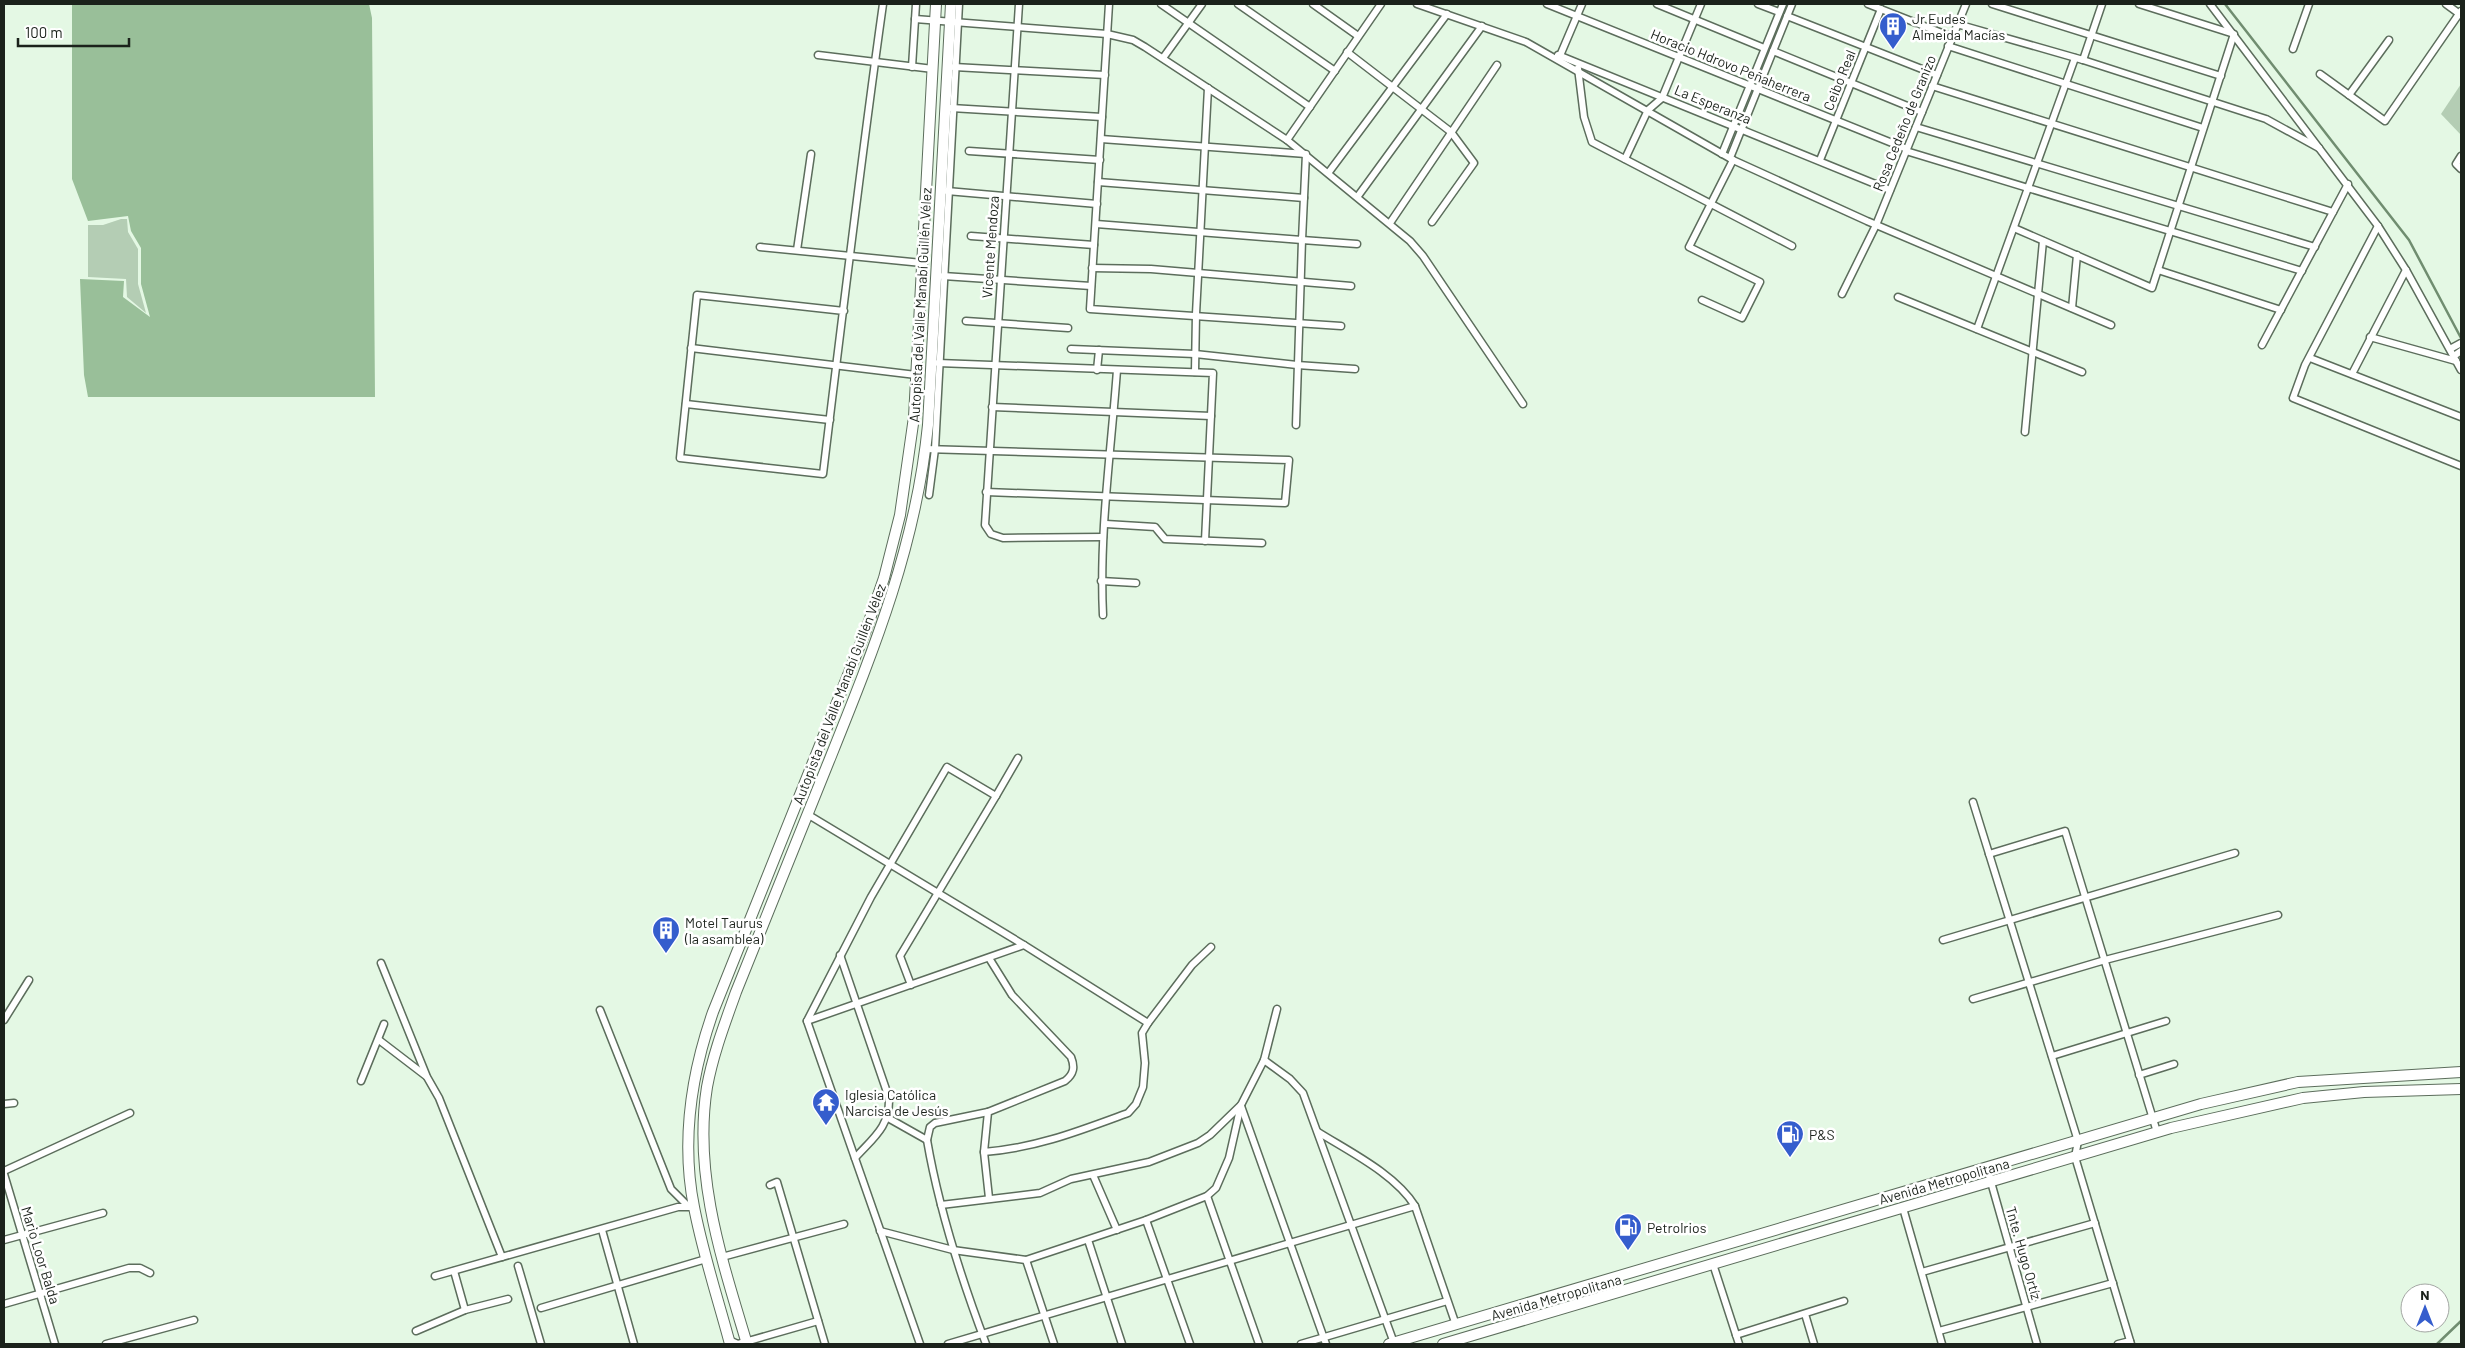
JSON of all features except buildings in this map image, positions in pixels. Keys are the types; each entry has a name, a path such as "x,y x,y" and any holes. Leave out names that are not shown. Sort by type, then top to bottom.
{"main road":[{"name":"Autopista del Valle Manabí Guillén Vélez","path":"739,1342 706,1259 690,1206 688,1130 692,1088 700,1052 720,994 877,600 894,539 906,485 916,375 936,4"},
{"name":"Autopista del Valle Manabí Guillén Vélez","path":"739,1342 722,1257 708,1200 704,1169 704,1124 707,1086 724,1024 885,619 911,527 930,449 952,67 954,22 951,4"},
{"path":"1391,1344 2153,1118 2253,1091 2298,1082 2461,1072"},
{"path":"2390,1076 2390,1091"},
{"name":"Avenida Metropolitana","path":"1443,1344 2157,1132 2303,1098 2364,1092 2461,1089"},
{"path":"1551,1312 1552,1296"}],"street":[{"path":"844,311 697,295 680,458 823,474 844,311 875,62 883,4"},
{"path":"912,67 916,4"},
{"path":"954,22 959,4"},
{"name":"Vicente Mendoza","path":"1019,4 985,525 987,530 996,537 1103,537"},
{"path":"1109,4 1090,309 1196,314 1341,326"},
{"path":"1161,4 1310,107"},
{"path":"1163,58 1202,4"},
{"path":"1238,4 1335,71"},
{"path":"1313,4 1358,36"},
{"path":"1287,140 1381,4"},
{"name":"La Esperanza","path":"1418,4 1526,42 1578,67 1742,129 1890,190"},
{"name":"Horacio Hdrovo Peñaherrera","path":"1547,4 1906,150 2302,271"},
{"path":"1559,57 1582,4"},
{"path":"1656,4 1764,48"},
{"path":"1625,159 1648,110 1662,98 1701,4"},
{"path":"1758,4 1779,12"},
{"path":"1722,154 1783,4"},
{"path":"1702,300 1742,318 1760,282 1689,247 1712,205 1732,159 1757,90 1792,4"},
{"path":"1868,4 1952,37"},
{"name":"Rosa Cedeño de Granizo","path":"1842,294 1876,225 1966,4"},
{"path":"1992,4 2221,76"},
{"path":"2083,60 2102,4"},
{"path":"2139,4 2234,34"},
{"path":"2210,4 2378,226 2406,270 2461,370"},
{"path":"2293,49 2309,4"},
{"path":"2320,74 2385,121 2461,13 2446,4"},
{"name":"Ceibo Real","path":"1820,160 1881,9"},
{"path":"1328,172 1447,14"},
{"path":"1787,16 1937,75"},
{"path":"915,19 1107,34 1133,40 1163,58 1306,154 1390,223 1419,250 1523,404"},
{"path":"1957,24 2083,60 2266,119 2322,150"},
{"path":"1358,196 1482,26"},
{"path":"2014,228 2152,288 2234,34"},
{"path":"2349,96 2389,40"},
{"path":"1948,46 2203,128"},
{"path":"1773,51 1922,112"},
{"path":"1347,52 1451,132 1474,163 1432,222"},
{"path":"818,54 933,69"},
{"path":"1977,329 2075,58"},
{"path":"1390,223 1498,66"},
{"path":"952,67 1105,75"},
{"path":"1578,67 1732,159 1876,225 2111,325"},
{"path":"1578,67 1584,117 1592,142 1792,246"},
{"path":"1932,86 2333,212"},
{"path":"1196,372 1196,314 1202,231 1208,88"},
{"path":"950,108 1102,117"},
{"path":"1916,127 2314,247"},
{"path":"1101,139 1306,154"},
{"path":"969,151 1100,160"},
{"path":"797,250 811,154"},
{"path":"1296,424 1298,323 1306,154"},
{"path":"2461,156 2456,164 2461,169"},
{"path":"1098,182 1304,198"},
{"path":"2262,345 2348,184"},
{"path":"945,191 1097,204"},
{"path":"1096,224 1357,244"},
{"path":"2378,226 2310,358 2294,398 2461,466"},
{"path":"971,236 1094,245"},
{"path":"2025,432 2043,241"},
{"path":"760,247 851,255 922,264"},
{"path":"2072,308 2077,255"},
{"path":"1092,268 1151,269 1199,275 1351,286"},
{"path":"2158,270 2281,310"},
{"path":"2352,374 2406,270"},
{"path":"941,276 1091,286"},
{"path":"1898,297 2082,372"},
{"path":"966,321 1068,328"},
{"path":"2370,337 2455,358"},
{"path":"2450,349 2461,343"},
{"path":"692,348 916,375"},
{"path":"1071,349 1195,354 1355,369"},
{"path":"1098,350 1098,370"},
{"path":"2455,358 2461,352"},
{"path":"2310,358 2461,417"},
{"path":"936,363 1213,373 1205,541"},
{"path":"1103,615 1101,581 1103,537 1106,524 1117,370"},
{"path":"686,404 830,420"},
{"path":"992,407 1211,416"},
{"path":"929,495 930,449 1289,460 1285,503 986,492"},
{"path":"1106,524 1155,527 1165,539 1262,543"},
{"path":"1101,581 1136,583"},
{"path":"910,985 900,956 1018,758"},
{"path":"920,1344 807,1021 890,863 947,767 996,796"},
{"path":"1972,802 2030,982 2078,1141 2075,1157 2130,1342 2118,1344"},
{"path":"807,814 938,892 1148,1023"},
{"path":"1989,854 2066,832 2157,1132"},
{"path":"1943,940 2234,853"},
{"path":"1972,999 2105,960 2278,915"},
{"path":"807,1021 1024,945"},
{"path":"984,1152 1036,1145 1128,1113 1136,1104 1143,1087 1145,1063 1142,1033 1192,966 1211,946"},
{"path":"840,955 889,1098 888,1118 855,1158"},
{"path":"986,1344 953,1250 941,1205 927,1140 930,1127 935,1123 988,1112 1065,1081 1072,1075 1074,1069 1071,1057 1012,995 989,958"},
{"path":"381,963 427,1077 440,1098 502,1257"},
{"path":"4,1020 29,980"},
{"path":"880,1231 953,1250 1026,1260 1146,1220 1207,1196 1222,1178 1229,1158 1240,1105 1264,1060 1277,1009"},
{"path":"600,1010 678,1207"},
{"path":"2052,1056 2166,1021"},
{"path":"361,1081 384,1024"},
{"path":"379,1040 427,1077"},
{"path":"1264,1060 1290,1079 1303,1093 1352,1225 1385,1320 1391,1344"},
{"path":"2139,1075 2174,1064"},
{"path":"4,1104 14,1103"},
{"path":"941,1205 1040,1193 1071,1179 1149,1162 1184,1150 1210,1135 1240,1105"},
{"path":"1240,1105 1325,1341"},
{"path":"988,1112 984,1152 989,1198"},
{"path":"4,1173 130,1113"},
{"path":"888,1118 927,1140"},
{"path":"1318,1132 1395,1182 1409,1196 1415,1206 1456,1325"},
{"name":"Tnte. Hugo Ortíz","path":"1987,1168 2037,1344"},
{"name":"Mario Loor Balda","path":"4,1173 55,1344"},
{"path":"1094,1175 1117,1230"},
{"path":"770,1185 777,1182 825,1344"},
{"path":"671,1189 690,1206"},
{"path":"1207,1196 1259,1344"},
{"path":"436,1276 678,1207 690,1206"},
{"path":"948,1344 1415,1206"},
{"path":"1903,1208 1942,1344"},
{"path":"4,1240 103,1213"},
{"path":"1146,1220 1190,1344"},
{"path":"1922,1272 2095,1223"},
{"path":"722,1257 844,1224"},
{"path":"602,1230 634,1344"},
{"path":"1088,1240 1122,1344"},
{"path":"541,1308 706,1259"},
{"path":"1026,1260 1054,1344"},
{"path":"1713,1264 1739,1344"},
{"path":"518,1266 540,1344"},
{"path":"4,1304 128,1268 140,1268 150,1273"},
{"path":"454,1271 465,1310"},
{"path":"1939,1331 2113,1283"},
{"path":"416,1331 465,1310 508,1299"},
{"path":"1302,1344 1325,1341 1448,1301"},
{"path":"1736,1335 1844,1301"},
{"path":"1805,1314 1814,1344"},
{"path":"106,1344 194,1320"},
{"path":"739,1342 818,1321"}],"green space":[{"path":"72,4 369,4 372,18 375,397 88,397 84,375 80,279 124,281 123,297 150,317 141,284 141,248 131,231 128,216 88,221 72,179"},
{"path":"1785,4 1790,4 1756,84 1754,82"},
{"path":"2461,84 2461,135 2441,114"},
{"path":"127,219 128,232 138,249 138,284 146,313 127,297 126,279 88,277 88,225 103,225"}],"waterway":[{"path":"2225,4 2409,240 2461,338"},
{"path":"2437,1344 2461,1321"}],"place":[{"name":"Jr Eudes Almeida Macías","path":"1893,50"},
{"name":"Motel Taurus (la asamblea)","path":"666,954"},
{"name":"Iglesia Católica Narcisa de Jesús","path":"826,1126"},
{"name":"P&S","path":"1790,1158"},
{"name":"Petrolrios","path":"1628,1251"}]}
